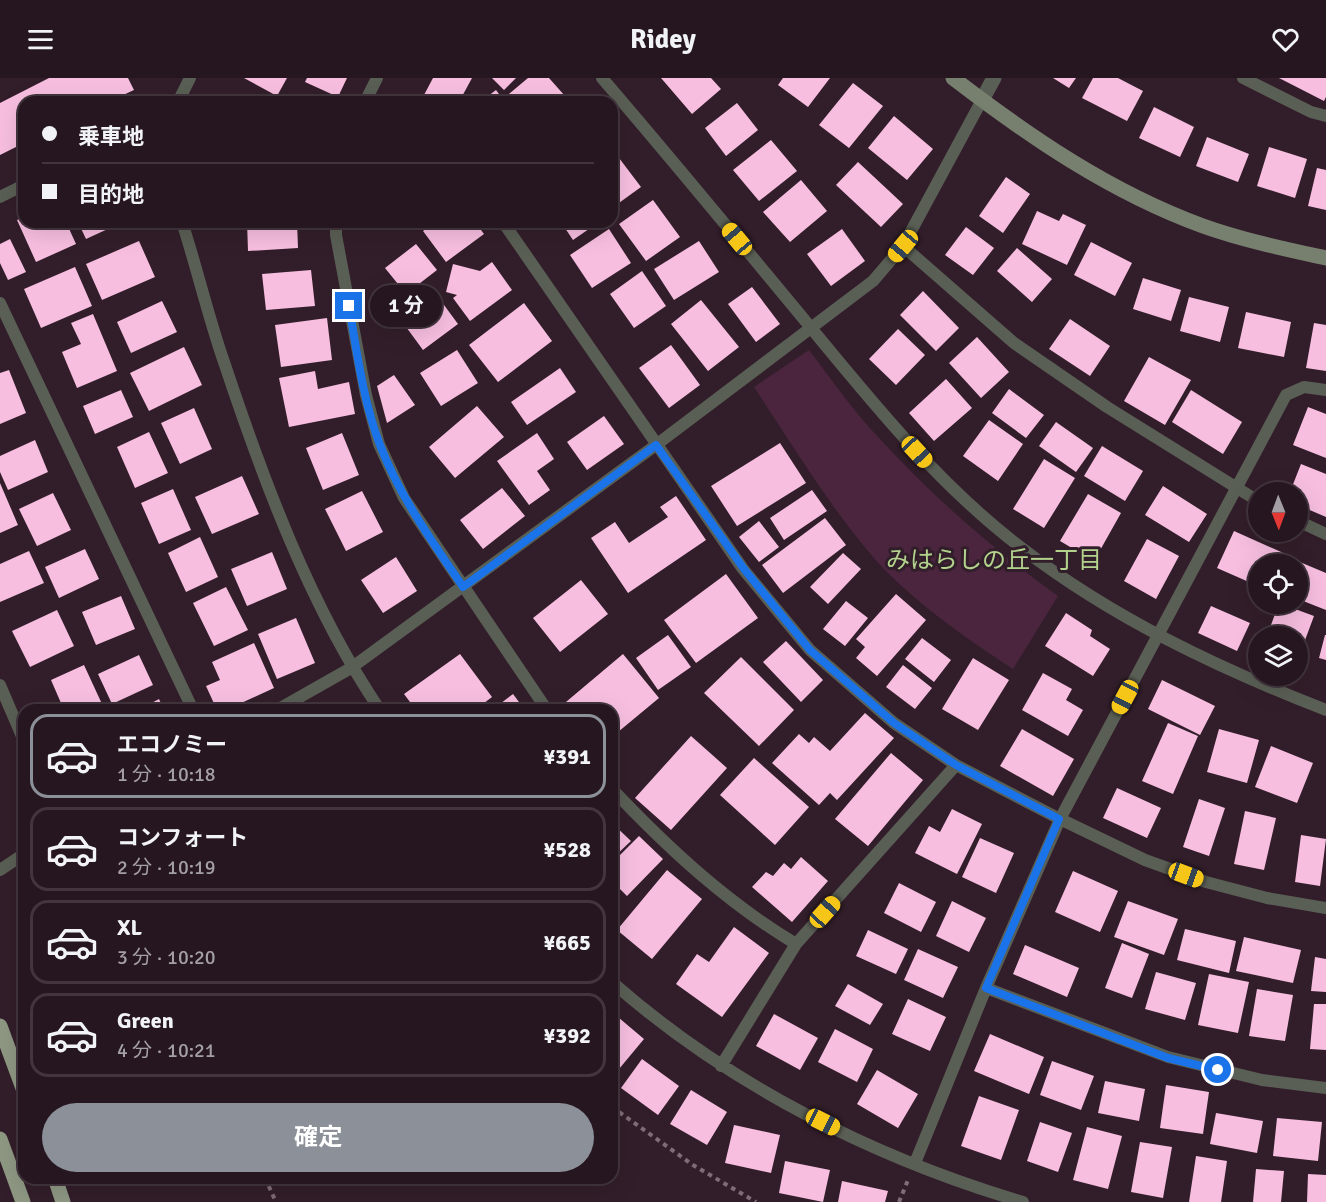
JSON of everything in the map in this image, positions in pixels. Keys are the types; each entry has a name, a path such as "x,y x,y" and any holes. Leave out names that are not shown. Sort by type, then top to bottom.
{"main road":[{"path":"0,1026 18,1075"},
{"path":"0,1139 22,1202"},
{"path":"57,1184 63,1202"}],"street":[{"path":"952,78 1045,146 1120,190 1203,226 1272,246 1326,258"},
{"path":"982,100 994,78"}],"lane":[{"path":"181,96 190,78"},
{"path":"369,96 377,78"},
{"path":"602,78 617,96"},
{"path":"1243,78 1311,112 1326,116"},
{"path":"618,97 875,406 945,482 980,514 1020,547 1088,594 1158,635 1253,681 1326,710"},
{"path":"288,704 351,668 812,330 873,281 903,246 982,100"},
{"path":"0,197 18,188"},
{"path":"184,228 223,361 276,503 351,668 376,704"},
{"path":"336,228 364,385 379,444 404,498 543,704"},
{"path":"508,228 656,445 744,569 810,650 894,723 956,765 1059,819 1145,860 1206,882 1266,898 1326,908"},
{"path":"903,246 1014,343 1107,407 1248,496"},
{"path":"0,303 191,704"},
{"path":"915,1163 986,988 1059,819 1286,395 1304,387 1326,390"},
{"path":"1308,526 1326,534"},
{"path":"0,686 18,727"},
{"path":"721,1066 796,944 956,765"},
{"path":"618,795 647,826 723,895 796,944"},
{"path":"0,870 18,858"},
{"path":"618,987 721,1066 842,1132 915,1163 1023,1202"},
{"path":"986,988 1168,1058 1262,1080 1326,1088"}],"path":[{"path":"618,1111 693,1165 756,1202"},
{"path":"268,1184 276,1202"}],"shaded area":[{"path":"809,350 861,418 921,482 987,541 1058,596 1013,669 957,631 904,589 873,557 826,496 754,387"}],"building":[{"path":"49,78 128,78 134,90 121,96 18,96 18,146 0,155 0,103"},
{"path":"244,78 287,78 277,96"},
{"path":"307,78 347,78 338,96 305,82"},
{"path":"433,78 472,78 462,96 424,95"},
{"path":"492,78 516,78 504,90"},
{"path":"528,78 549,78 565,96 506,96"},
{"path":"661,78 711,78 721,89 692,114"},
{"path":"783,78 830,78 808,107 778,85"},
{"path":"1053,78 1076,78 1069,88"},
{"path":"1093,78 1118,78 1143,91 1127,121 1082,98"},
{"path":"1279,78 1326,78 1326,97 1324,101"},
{"path":"853,83 883,106 849,148 819,125"},
{"path":"496,90 500,96 488,96"},
{"path":"737,103 758,130 726,156 705,128"},
{"path":"1154,107 1194,127 1180,157 1139,138"},
{"path":"894,116 933,149 907,180 868,148"},
{"path":"1207,137 1249,154 1238,182 1196,166"},
{"path":"771,140 797,171 759,201 733,170"},
{"path":"1269,147 1307,159 1295,198 1257,186"},
{"path":"618,157 641,187 618,204"},
{"path":"858,162 903,204 881,227 836,185"},
{"path":"1317,168 1326,170 1326,210 1308,206"},
{"path":"1006,177 1030,194 1003,233 979,216"},
{"path":"801,180 827,211 790,242 763,212"},
{"path":"653,200 680,237 646,261 619,224"},
{"path":"1037,211 1059,221 1063,214 1086,225 1067,265 1022,244"},
{"path":"966,227 994,248 973,275 945,255"},
{"path":"21,228 69,228 76,244 36,262"},
{"path":"81,228 110,228 86,239"},
{"path":"247,228 297,228 298,248 248,251"},
{"path":"427,228 480,228 484,234 446,262 423,231"},
{"path":"565,228 590,228 573,240"},
{"path":"609,229 631,263 592,288 570,255"},
{"path":"842,229 865,261 831,286 807,254"},
{"path":"10,239 26,272 8,280 0,263 0,244"},
{"path":"139,241 155,277 102,300 86,264"},
{"path":"699,241 719,272 674,300 654,269"},
{"path":"1091,242 1132,263 1115,296 1074,275"},
{"path":"416,244 437,270 406,294 385,268"},
{"path":"1017,248 1052,279 1032,302 997,271"},
{"path":"492,262 512,290 470,321 453,298 457,295 446,292 453,264 480,271"},
{"path":"75,267 92,306 41,328 24,289"},
{"path":"311,270 315,306 266,310 262,274"},
{"path":"642,271 666,306 634,328 610,294"},
{"path":"1143,278 1181,290 1171,321 1133,309"},
{"path":"752,287 780,324 756,342 728,304"},
{"path":"433,290 458,324 423,350 398,316"},
{"path":"923,291 959,328 936,351 900,315"},
{"path":"1189,297 1229,307 1220,342 1180,331"},
{"path":"701,300 739,347 708,371 671,324"},
{"path":"162,301 177,332 131,353 117,322"},
{"path":"524,303 552,341 498,382 469,345"},
{"path":"1246,312 1291,322 1284,357 1238,348"},
{"path":"93,314 117,371 77,388 62,352 81,344 71,323"},
{"path":"327,318 332,360 281,367 275,325"},
{"path":"1070,319 1110,346 1090,376 1049,349"},
{"path":"1314,323 1326,325 1326,371 1306,368"},
{"path":"898,329 925,355 896,385 869,359"},
{"path":"977,337 1009,372 981,398 949,363"},
{"path":"671,345 700,385 669,408 639,368"},
{"path":"184,347 202,385 149,411 130,373"},
{"path":"457,350 478,383 441,406 420,373"},
{"path":"1149,357 1191,380 1165,425 1124,401"},
{"path":"560,368 576,392 527,425 511,402"},
{"path":"9,370 26,413 0,424 0,373"},
{"path":"315,371 318,389 349,382 355,414 289,427 279,378"},
{"path":"394,375 415,405 387,423 377,386"},
{"path":"946,379 972,408 934,441 909,413"},
{"path":"1009,389 1044,415 1026,438 992,413"},
{"path":"121,390 133,417 95,434 83,406"},
{"path":"1191,390 1242,422 1223,454 1172,422"},
{"path":"477,406 504,437 455,478 429,447"},
{"path":"1308,407 1326,414 1326,458 1293,445"},
{"path":"194,408 212,449 180,464 161,423"},
{"path":"604,416 624,444 587,470 567,442"},
{"path":"989,420 1023,444 998,481 963,456"},
{"path":"1056,422 1093,448 1076,472 1039,446"},
{"path":"149,432 168,473 135,488 117,447"},
{"path":"342,433 359,475 323,490 306,448"},
{"path":"537,433 554,459 537,471 550,490 529,505 497,461"},
{"path":"35,440 48,472 8,490 0,472 0,456"},
{"path":"780,443 806,483 737,526 711,486"},
{"path":"1102,446 1143,471 1125,501 1084,476"},
{"path":"1044,459 1075,478 1044,528 1013,509"},
{"path":"1301,464 1326,474 1326,517 1308,509 1308,482 1294,482"},
{"path":"242,476 259,514 212,534 195,497"},
{"path":"0,483 18,525 0,533"},
{"path":"1163,486 1207,514 1189,542 1145,515"},
{"path":"502,488 525,516 483,549 460,520"},
{"path":"173,489 191,530 159,544 141,503"},
{"path":"812,490 827,511 784,540 770,518"},
{"path":"362,491 383,532 346,551 325,509"},
{"path":"53,493 71,530 37,546 19,509"},
{"path":"1088,494 1121,513 1094,561 1060,541"},
{"path":"676,496 706,540 628,593 591,538 615,522 629,543 668,517 660,507"},
{"path":"825,518 846,545 783,593 762,565"},
{"path":"759,521 779,547 759,562 739,537"},
{"path":"1234,531 1248,537 1248,542 1259,542 1286,554 1248,554 1248,582 1217,568"},
{"path":"200,537 218,577 186,592 168,553"},
{"path":"1147,539 1179,556 1156,599 1124,581"},
{"path":"85,549 99,579 59,598 45,567"},
{"path":"29,551 44,583 0,602 0,564"},
{"path":"272,552 287,589 247,606 231,569"},
{"path":"843,553 861,569 828,604 810,587"},
{"path":"396,557 417,591 383,613 361,580"},
{"path":"1308,565 1326,573 1326,610 1308,603"},
{"path":"726,574 758,618 696,663 664,620"},
{"path":"581,580 608,614 560,652 533,618"},
{"path":"226,587 248,630 214,646 193,603"},
{"path":"896,594 926,620 877,676 856,658 865,647 856,639"},
{"path":"121,596 135,629 96,645 82,612"},
{"path":"846,601 868,618 845,646 823,629"},
{"path":"1211,606 1250,623 1237,651 1198,633"},
{"path":"57,610 74,646 30,667 12,631"},
{"path":"1066,613 1092,630 1090,636 1110,649 1093,676 1045,646"},
{"path":"1275,614 1308,614 1314,616 1308,632 1308,626 1271,626"},
{"path":"296,618 315,663 277,679 258,634"},
{"path":"668,635 691,667 658,690 636,658"},
{"path":"1326,635 1326,660 1319,658"},
{"path":"922,638 951,660 934,682 905,659"},
{"path":"786,641 823,680 801,702 763,662"},
{"path":"254,643 274,688 239,704 214,704 206,686 220,680 212,662"},
{"path":"460,654 492,697 483,704 412,704 404,694"},
{"path":"623,654 659,698 618,732 618,704 564,704"},
{"path":"139,655 153,685 112,704 98,674"},
{"path":"741,657 794,710 759,746 704,693"},
{"path":"973,658 1009,680 978,730 942,709"},
{"path":"84,665 102,704 61,704 51,680"},
{"path":"903,665 932,688 915,709 886,687"},
{"path":"1043,673 1072,689 1066,700 1083,710 1068,736 1022,710"},
{"path":"1162,680 1215,706 1200,735 1148,709"},
{"path":"513,694 520,704 500,704"},
{"path":"159,699 161,704 149,704"},
{"path":"865,713 894,738 837,800 830,793 819,805 772,763 799,734 809,743 814,737 830,751"},
{"path":"1168,723 1198,736 1173,794 1142,781"},
{"path":"1022,729 1074,759 1053,796 1000,766"},
{"path":"1219,729 1259,740 1247,783 1207,772"},
{"path":"691,736 727,768 671,830 635,798"},
{"path":"1271,746 1313,763 1297,803 1255,787"},
{"path":"891,753 923,780 868,846 835,819"},
{"path":"754,758 809,807 775,845 720,795"},
{"path":"1117,788 1161,808 1147,838 1103,818"},
{"path":"1199,799 1225,808 1209,856 1183,847"},
{"path":"952,809 982,824 957,874 915,853 929,826 940,832"},
{"path":"1245,811 1276,818 1264,870 1234,864"},
{"path":"618,829 631,841 618,853"},
{"path":"1301,835 1326,839 1320,886 1295,882"},
{"path":"639,836 663,859 627,896 618,887 618,857"},
{"path":"980,838 1014,853 996,893 962,877"},
{"path":"801,857 828,881 792,922 752,887 766,872 773,876 784,863 791,869"},
{"path":"667,870 702,899 652,959 618,929"},
{"path":"1073,871 1118,891 1100,932 1055,912"},
{"path":"899,883 936,902 921,932 884,913"},
{"path":"952,901 986,918 969,952 936,936"},
{"path":"1128,901 1178,919 1164,955 1114,937"},
{"path":"734,927 769,953 722,1017 676,984 697,954 709,962"},
{"path":"1185,929 1236,941 1229,973 1177,960"},
{"path":"868,930 908,949 896,974 856,956"},
{"path":"1244,937 1301,950 1293,983 1236,971"},
{"path":"1122,943 1149,954 1132,998 1105,988"},
{"path":"1025,945 1079,968 1067,997 1013,974"},
{"path":"918,949 958,967 943,998 904,980"},
{"path":"1315,957 1326,959 1326,992 1311,991"},
{"path":"1156,972 1196,983 1185,1020 1145,1009"},
{"path":"1209,974 1249,982 1238,1033 1198,1025"},
{"path":"848,984 883,1004 870,1025 835,1006"},
{"path":"1257,989 1293,995 1285,1041 1249,1036"},
{"path":"908,999 946,1017 930,1051 892,1034"},
{"path":"1314,1004 1326,1004 1326,1050 1310,1049"},
{"path":"774,1014 818,1038 800,1070 756,1046"},
{"path":"618,1017 644,1039 618,1070"},
{"path":"835,1029 873,1049 857,1082 818,1062"},
{"path":"990,1034 1044,1057 1029,1094 974,1071"},
{"path":"642,1059 679,1086 658,1115 621,1088"},
{"path":"1052,1061 1094,1076 1081,1110 1040,1095"},
{"path":"877,1070 918,1094 898,1128 857,1104"},
{"path":"1105,1081 1145,1089 1139,1121 1098,1113"},
{"path":"1166,1085 1209,1092 1203,1134 1160,1128"},
{"path":"691,1090 727,1112 707,1145 670,1124"},
{"path":"979,1096 1019,1110 1001,1160 961,1146"},
{"path":"1216,1113 1263,1121 1257,1153 1210,1144"},
{"path":"1277,1118 1322,1122 1318,1161 1273,1156"},
{"path":"1040,1122 1072,1133 1058,1172 1027,1161"},
{"path":"734,1125 780,1135 771,1173 725,1163"},
{"path":"1087,1127 1122,1136 1108,1189 1073,1180"},
{"path":"1140,1142 1172,1147 1163,1198 1131,1192"},
{"path":"1196,1156 1227,1161 1221,1202 1189,1202"},
{"path":"785,1161 830,1170 823,1202 779,1193"},
{"path":"1256,1169 1284,1171 1281,1202 1253,1202"},
{"path":"1308,1174 1326,1175 1326,1202 1307,1202"},
{"path":"842,1181 888,1191 885,1202 838,1202"}],"district":[{"name":"みはらしの丘一丁目","path":"994,560"}],"route":[{"path":"349,306 366,395 379,444 404,498 463,587 656,445 744,569 810,650 894,723 956,765 1059,819 986,988 1168,1058 1218,1070"}]}
